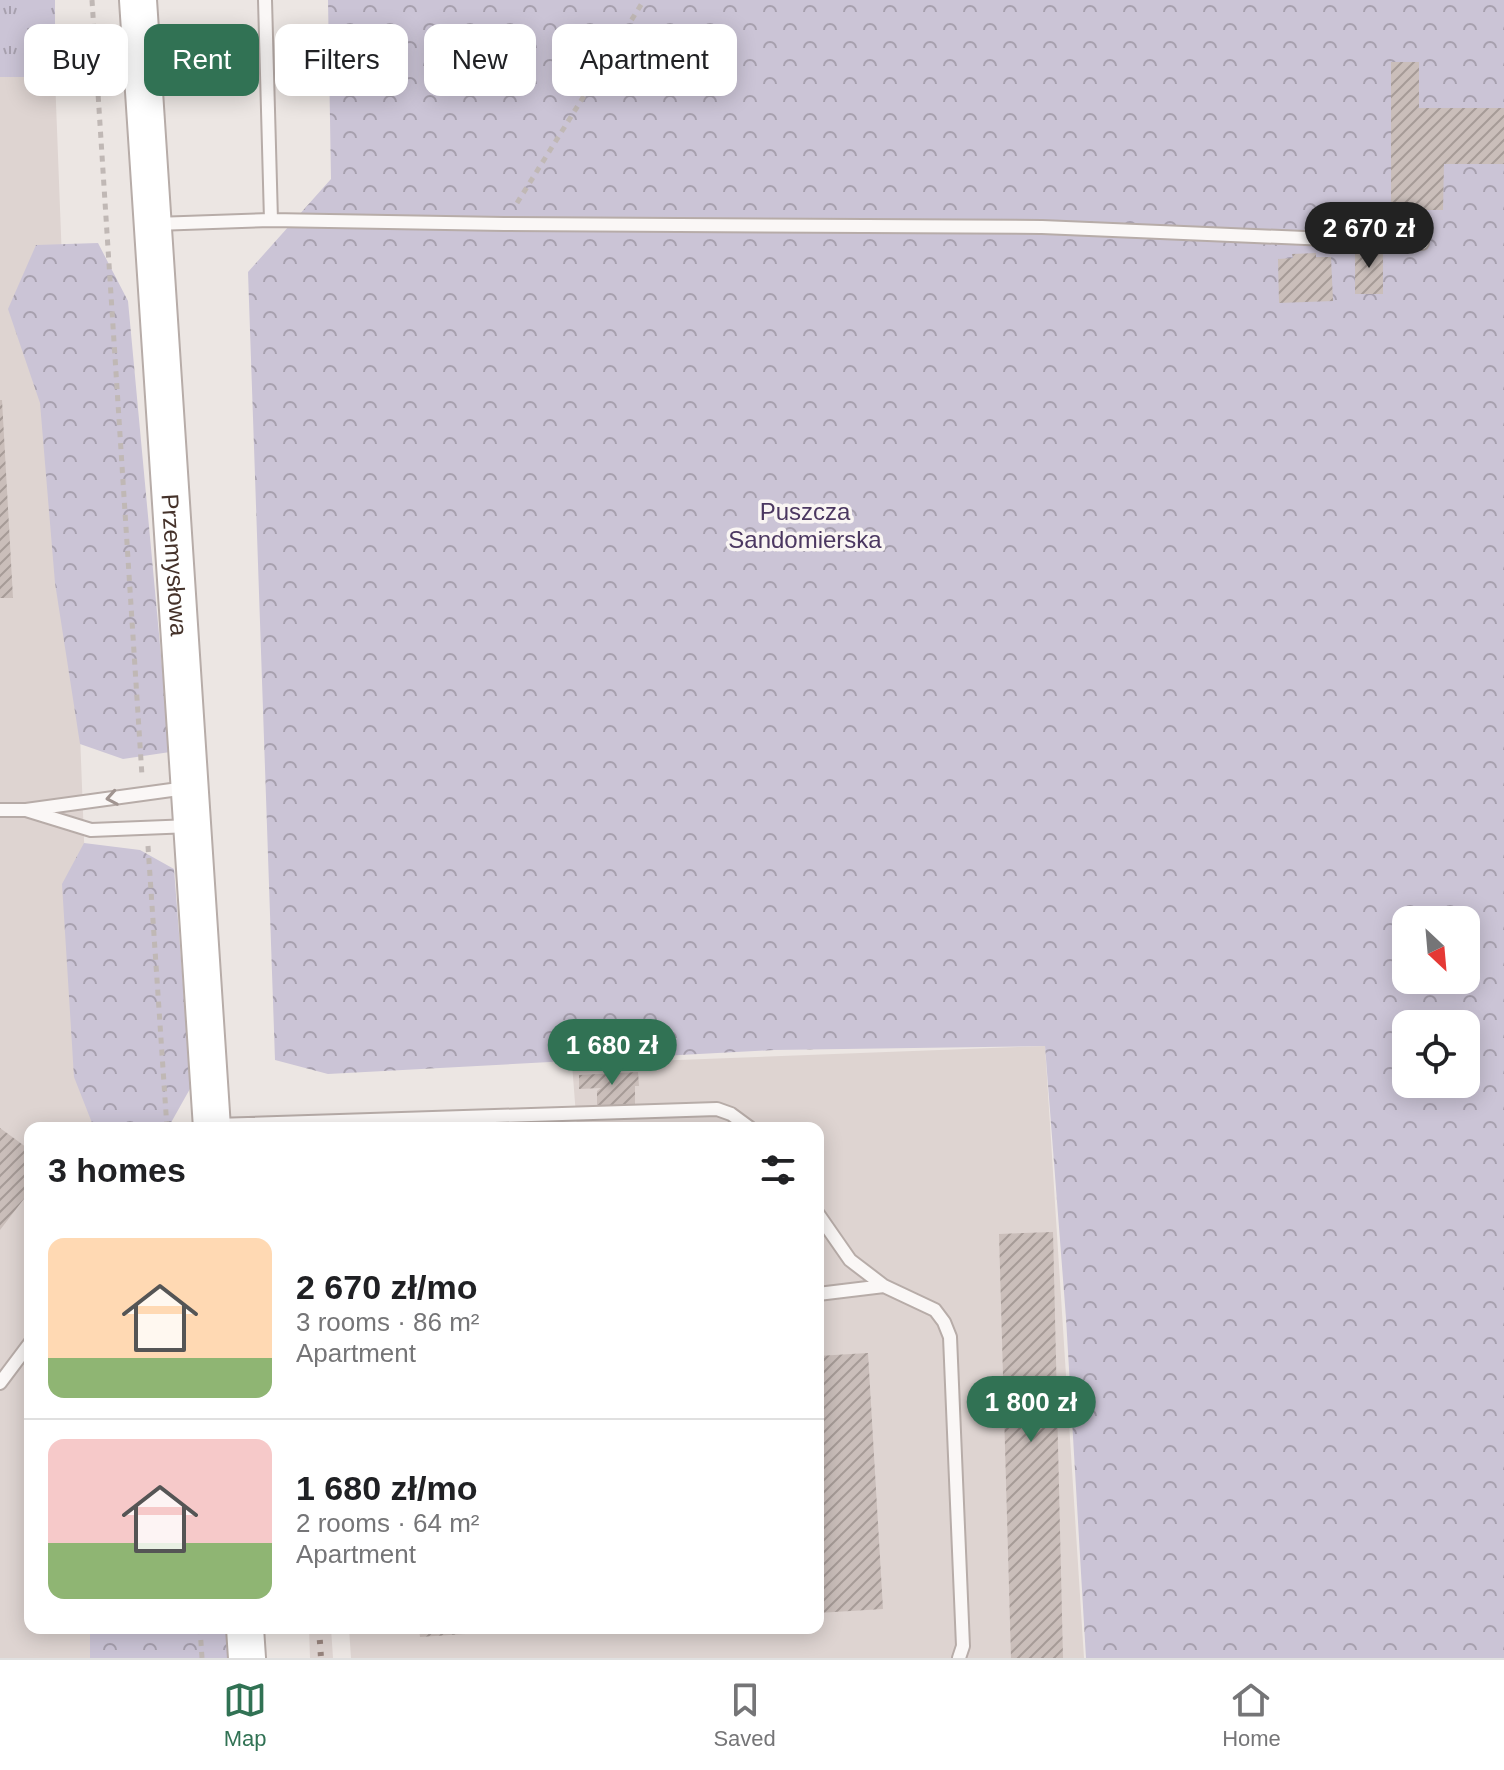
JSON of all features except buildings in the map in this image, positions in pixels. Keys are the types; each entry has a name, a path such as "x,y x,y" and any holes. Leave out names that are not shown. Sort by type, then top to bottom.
{"street":[{"name":"Przemysłowa","path":"138,0 212,1122"},
{"path":"245,1634 247,1658"}],"lane":[{"path":"265,0 271,220"},
{"path":"152,224 271,220 1042,227 1422,243"},
{"path":"0,810 26,810 189,788"},
{"path":"26,810 91,830 192,826"},
{"path":"402,1122 717,1109 742,1122"},
{"path":"731,1114 732,1122"},
{"path":"824,1223 850,1260 884,1286 935,1310 950,1337 963,1646 959,1658"},
{"path":"824,1293 884,1286"},
{"path":"0,1383 24,1351"}],"path":[{"path":"92,0 143,793"},
{"path":"504,224 644,0"},
{"path":"146,828 167,1122"},
{"path":"200,1634 202,1658"}],"shaded area":[{"path":"0,77 24,77 24,96 56,96 95,1122 24,1122 24,1634 114,1634 115,1658 0,1658"},
{"path":"1045,1046 1084,1658 351,1658 349,1634 824,1634 824,1122 577,1122 572,1064"},
{"path":"309,1634 331,1634 333,1658 310,1658"}],"green space":[{"path":"0,0 55,0 55,24 24,24 24,77 0,77"},
{"name":"Puszcza Sandomierska","path":"328,0 1504,0 1504,1658 1086,1658 1066,1318 1045,1046 774,1050 328,1074 275,1060 248,272 331,179 330,96 408,96 408,24 328,24"},
{"path":"98,243 128,301 170,752 123,759 80,744 55,583 40,403 8,309 36,245"},
{"path":"84,843 140,850 174,869 191,1087 171,1122 92,1122 74,1077 62,884"},
{"path":"90,1634 228,1634 230,1658 90,1658"}],"railway":[{"path":"319,1634 321,1658"}]}
